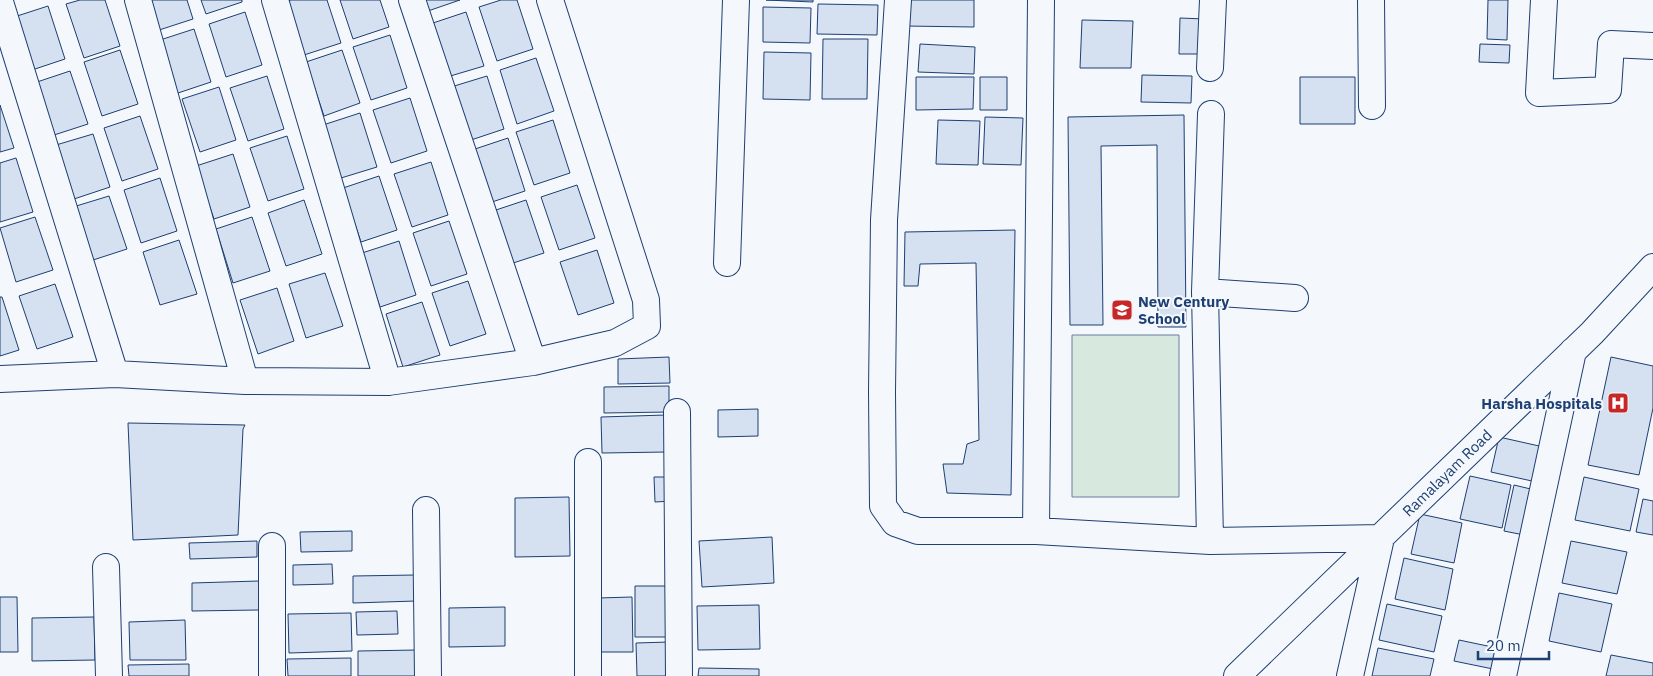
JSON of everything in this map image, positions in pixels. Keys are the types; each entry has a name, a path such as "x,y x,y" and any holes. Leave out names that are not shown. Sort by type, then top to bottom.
{"street":[{"path":"138,0 244,381"},
{"path":"275,0 388,382"},
{"path":"412,0 533,362"},
{"path":"0,379 114,374 244,381 388,382 533,362 615,343 647,326 646,300 550,0"},
{"path":"727,263 736,0"},
{"path":"898,0 884,220 882,392 884,506 895,523 918,531 1036,531 1210,542 1381,538 1350,676"},
{"path":"1036,531 1041,0"},
{"path":"1210,68 1213,0"},
{"path":"1371,0 1372,106"},
{"path":"1544,0 1539,93 1608,90 1611,44 1653,46"},
{"path":"0,1 114,374"},
{"path":"1210,542 1205,292 1211,114"},
{"name":"Ramalayam Road","path":"1237,676 1602,323 1653,267"},
{"path":"1205,292 1295,298"},
{"path":"1503,676 1573,351"},
{"path":"677,412 679,676"},
{"path":"588,462 588,676"},
{"path":"426,510 428,676"},
{"path":"272,546 272,676"},
{"path":"106,567 110,676"}],"shaded area":[{"path":"1072,335 1179,335 1179,497 1072,497"}],"building":[{"path":"80,0 105,0 120,46 84,58 66,4"},
{"path":"146,0 187,0 193,19 156,31"},
{"path":"201,0 242,0 242,2 206,14"},
{"path":"327,0 341,43 304,55 287,1"},
{"path":"340,0 380,0 389,27 353,39"},
{"path":"421,0 460,0 425,12"},
{"path":"501,0 517,0 533,49 497,61 479,7"},
{"path":"766,0 813,0 813,2"},
{"path":"905,0 974,0 974,27 905,26"},
{"path":"1488,0 1508,0 1507,40 1487,39"},
{"path":"818,4 878,5 877,35 817,34"},
{"path":"48,6 65,59 29,71 11,18"},
{"path":"763,7 811,8 810,43 763,42"},
{"path":"245,12 262,65 226,77 209,24"},
{"path":"466,12 484,66 447,77 430,24"},
{"path":"1180,18 1205,19 1205,54 1179,54"},
{"path":"1082,20 1133,21 1131,68 1080,68"},
{"path":"194,29 211,82 175,94 157,41"},
{"path":"390,35 407,88 371,100 353,47"},
{"path":"823,39 868,39 867,99 822,99"},
{"path":"920,44 975,47 974,74 918,72"},
{"path":"1480,44 1510,45 1509,63 1479,62"},
{"path":"120,50 138,104 102,116 84,62"},
{"path":"342,50 360,103 324,116 306,62"},
{"path":"764,52 811,53 810,100 763,99"},
{"path":"536,58 554,111 517,124 500,70"},
{"path":"70,71 88,124 51,136 34,83"},
{"path":"1142,75 1192,76 1191,103 1141,102"},
{"path":"267,76 284,129 248,141 230,88"},
{"path":"487,76 504,129 468,141 451,87"},
{"path":"916,77 974,77 973,109 916,110"},
{"path":"980,77 1007,77 1007,110 980,110"},
{"path":"1300,77 1355,77 1355,124 1300,124"},
{"path":"219,87 236,140 200,152 182,99"},
{"path":"410,98 427,151 391,163 373,110"},
{"path":"0,105 14,148 0,152"},
{"path":"360,113 377,167 341,178 323,125"},
{"path":"1184,115 1186,327 1158,327 1157,145 1101,146 1103,325 1070,325 1068,117"},
{"path":"140,116 158,169 122,181 104,128"},
{"path":"985,117 1023,118 1021,165 983,164"},
{"path":"553,120 570,173 534,185 516,132"},
{"path":"938,120 980,121 978,165 936,164"},
{"path":"93,134 110,187 74,199 56,145"},
{"path":"287,136 304,189 268,201 250,148"},
{"path":"508,138 525,191 489,203 472,150"},
{"path":"233,154 250,207 214,219 196,166"},
{"path":"16,158 33,212 0,222 0,163"},
{"path":"431,162 448,215 412,227 394,174"},
{"path":"379,176 397,230 361,242 343,188"},
{"path":"160,178 177,231 141,243 124,190"},
{"path":"577,185 595,238 559,250 541,197"},
{"path":"109,196 127,249 90,261 73,207"},
{"path":"304,200 322,254 286,266 268,213"},
{"path":"526,200 544,253 507,265 490,212"},
{"path":"35,217 53,270 16,282 0,228"},
{"path":"252,217 270,271 233,283 216,229"},
{"path":"449,221 467,274 431,286 413,233"},
{"path":"1015,230 1011,495 947,493 943,464 963,464 967,444 979,440 976,263 920,264 918,286 904,286 905,232"},
{"path":"179,240 197,294 160,305 143,252"},
{"path":"399,241 416,295 380,307 362,253"},
{"path":"597,250 614,303 578,315 560,262"},
{"path":"325,273 343,326 306,338 289,284"},
{"path":"468,281 486,334 450,346 432,293"},
{"path":"55,284 73,337 37,349 19,296"},
{"path":"277,288 294,341 258,354 240,300"},
{"path":"0,297 2,297 19,350 0,356"},
{"path":"422,302 440,355 403,367 386,314"},
{"path":"669,357 670,383 618,384 618,359"},
{"path":"1611,357 1653,366 1653,408 1639,475 1588,465"},
{"path":"669,386 669,412 604,413 604,387"},
{"path":"758,409 758,436 718,437 718,410"},
{"path":"666,415 667,452 602,453 601,417"},
{"path":"128,423 245,425 243,429 238,535 133,540"},
{"path":"1499,437 1548,448 1541,483 1491,472"},
{"path":"1470,476 1511,485 1502,528 1460,519"},
{"path":"654,477 671,477 672,501 655,502"},
{"path":"1584,477 1639,489 1630,531 1575,520"},
{"path":"1514,485 1539,491 1529,536 1504,531"},
{"path":"569,497 570,556 515,557 515,498"},
{"path":"1643,499 1653,501 1653,535 1636,532"},
{"path":"1420,514 1462,523 1454,563 1411,554"},
{"path":"352,531 352,551 301,552 300,532"},
{"path":"772,537 774,583 702,587 699,541"},
{"path":"257,541 257,557 190,559 189,543"},
{"path":"1571,541 1627,552 1617,594 1562,583"},
{"path":"1404,558 1453,569 1445,610 1395,599"},
{"path":"332,564 333,584 293,585 293,565"},
{"path":"415,575 416,601 353,603 353,576"},
{"path":"259,581 259,610 192,611 192,583"},
{"path":"635,586 669,586 670,637 635,637"},
{"path":"1559,593 1612,604 1601,652 1549,641"},
{"path":"0,597 17,597 18,652 0,652"},
{"path":"632,597 633,652 599,652 598,598"},
{"path":"1387,604 1442,616 1434,652 1379,640"},
{"path":"759,605 760,649 698,650 697,606"},
{"path":"505,607 505,646 449,647 449,608"},
{"path":"397,611 398,634 357,635 356,612"},
{"path":"351,613 352,651 289,653 288,614"},
{"path":"94,617 95,660 32,661 32,618"},
{"path":"185,620 186,660 130,660 129,622"},
{"path":"1459,640 1497,648 1493,669 1454,661"},
{"path":"669,642 669,676 637,676 636,643"},
{"path":"1378,648 1434,659 1430,676 1372,676"},
{"path":"417,650 417,676 358,676 358,651"},
{"path":"1611,655 1653,663 1653,676 1606,676"},
{"path":"351,658 351,676 288,676 287,659"},
{"path":"189,664 189,676 129,676 128,665"},
{"path":"699,668 759,669 759,676 698,676"}],"place":[{"name":"New Century School","path":"1122,310"},
{"name":"Harsha Hospitals","path":"1618,403"}]}
